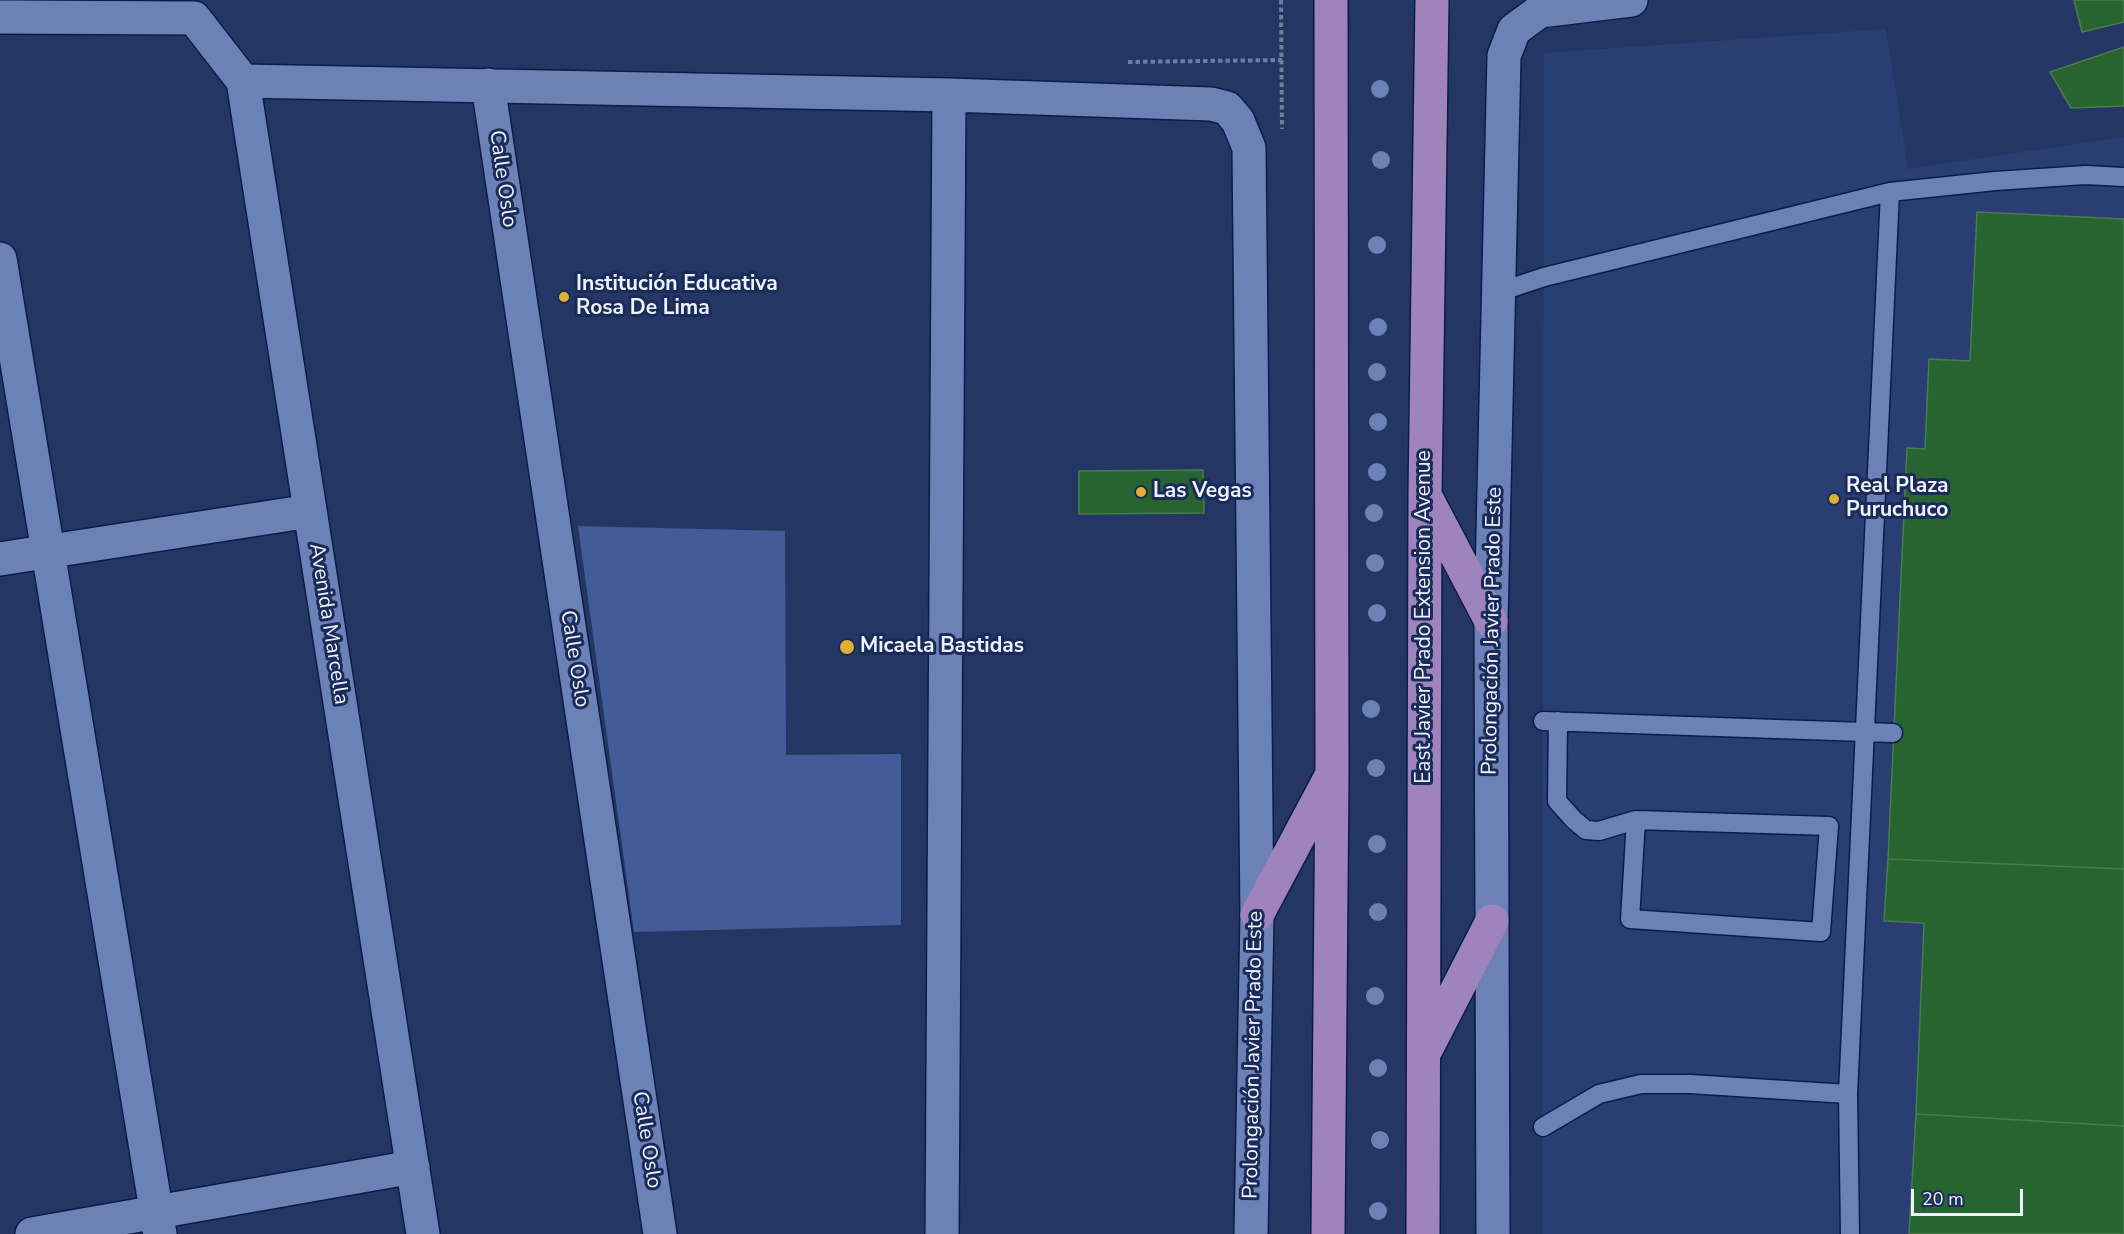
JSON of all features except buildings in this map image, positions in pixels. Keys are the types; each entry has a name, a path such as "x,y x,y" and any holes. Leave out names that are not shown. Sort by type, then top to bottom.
{"main road":[{"path":"1328,1234 1332,774 1331,0"},
{"name":"East Javier Prado Extension Avenue","path":"1423,1234 1425,495 1432,0"},
{"path":"1425,495 1491,621"},
{"path":"1257,915 1332,774"},
{"path":"1424,1055 1492,921"}],"street":[{"name":"Prolongación Javier Prado Este","path":"1493,1234 1491,621 1504,56 1514,30 1540,11 1631,0"},
{"path":"0,17 194,9 243,81 949,95 942,1234"},
{"name":"Avenida Marcella","path":"243,81 413,1167"},
{"name":"Calle Oslo","path":"488,85 660,1234"},
{"name":"Prolongación Javier Prado Este","path":"949,95 1211,104 1227,108 1238,121 1249,148 1257,915 1251,1234"},
{"path":"0,259 158,1223"},
{"path":"0,559 310,511"},
{"path":"32,1234 158,1223 413,1167 423,1234"}],"lane":[{"path":"1499,291 1544,277 1890,192 1995,180 2085,175 2124,177"},
{"path":"1850,1234 1848,1094 1890,192"},
{"path":"1636,820 1630,919 1821,932 1829,826 1636,820 1599,831 1586,830 1557,801 1550,721 1893,733"},
{"path":"1543,1127 1599,1094 1641,1084 1690,1084 1848,1094"}],"path":[{"path":"1228,59 1282,60"}],"shaded area":[{"name":"Real Plaza Puruchuco","path":"1886,29 1908,169 2124,137 2124,1234 1542,1234 1544,53"},
{"path":"578,526 785,531 786,755 901,754 901,925 634,932"}],"place":[{"name":"Institución Educativa Rosa De Lima","path":"564,297"},
{"name":"Las Vegas","path":"1141,492"},
{"name":"Real Plaza Puruchuco","path":"1834,499"},
{"name":"Micaela Bastidas","path":"847,647"}]}
